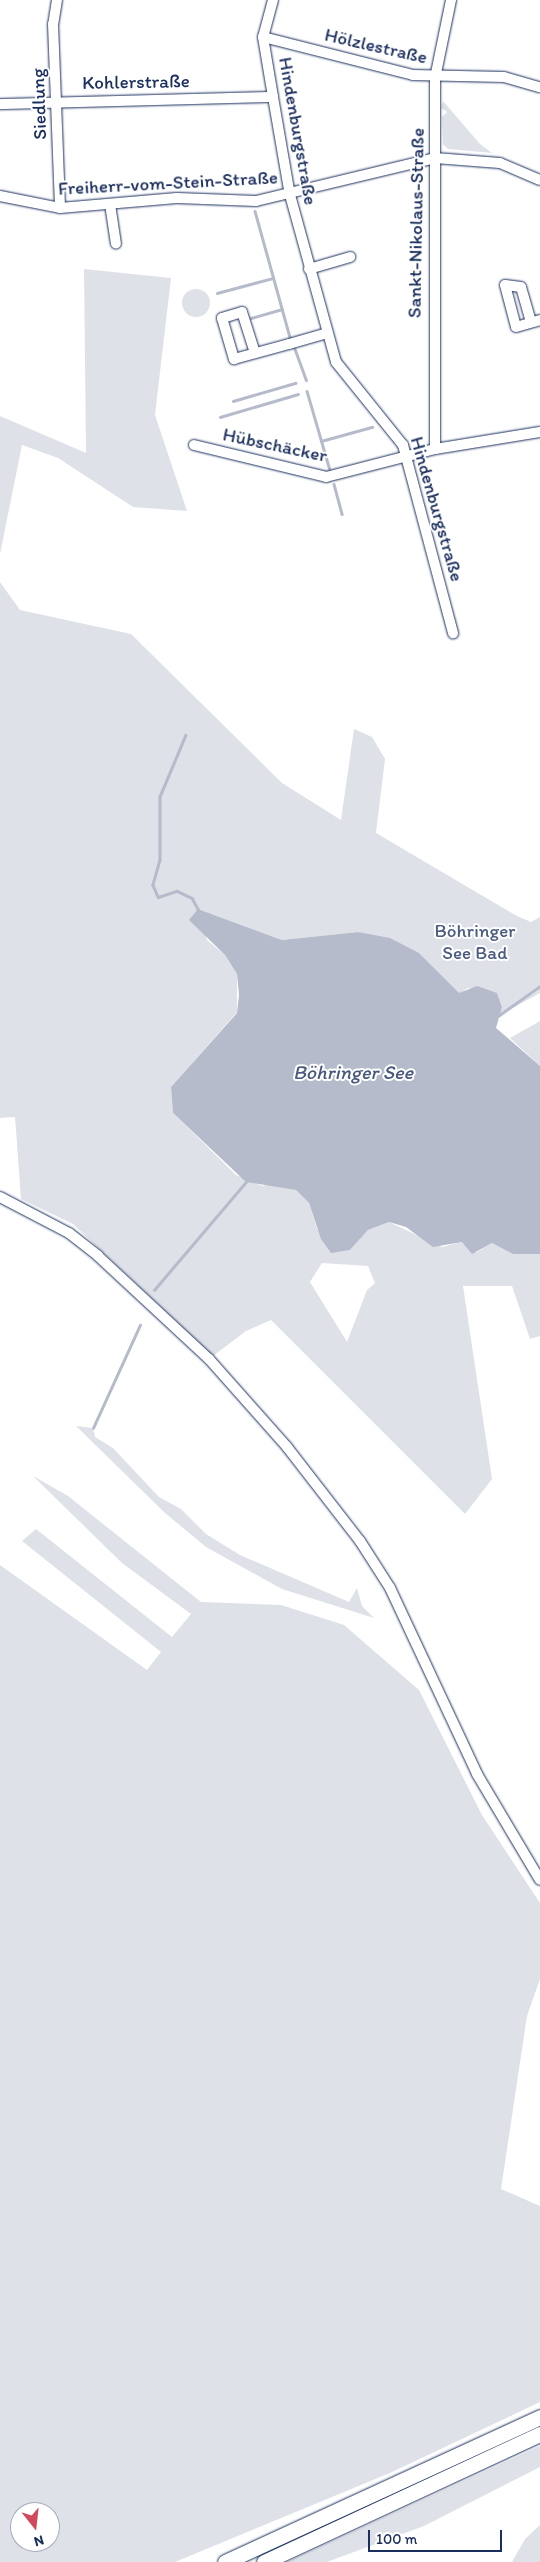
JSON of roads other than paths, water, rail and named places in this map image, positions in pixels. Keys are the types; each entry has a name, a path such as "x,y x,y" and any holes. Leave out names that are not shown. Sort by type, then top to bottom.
{"highway":[{"path":"225,2562 540,2417"},
{"path":"264,2562 540,2434"}],"street":[{"name":"Siedlung","path":"57,0 53,24 60,208"},
{"name":"Sankt-Nikolaus-Straße","path":"435,449 434,78 451,0"},
{"name":"Hindenburgstraße","path":"270,1 264,38 273,97 290,195 327,333 343,373 394,430 407,455 453,633"},
{"name":"Hölzlestraße","path":"264,38 434,78 504,77 540,87"},
{"name":"Kohlerstraße","path":"0,104 273,97"},
{"name":"Freiherr-vom-Stein-Straße","path":"0,196 60,208 177,198 256,201 290,195 435,158 500,162 540,180"},
{"path":"110,204 116,244"},
{"path":"309,269 350,257"},
{"path":"255,354 242,312 222,318 234,359 255,354 327,333"},
{"name":"Hübschäcker","path":"194,445 326,477 435,449 540,432"},
{"path":"0,1197 69,1233 98,1256 209,1359 293,1455 360,1541 390,1588 477,1774 540,1880"}],"water":[{"name":"Böhringer See","path":"198,909 282,940 358,932 390,938 419,953 459,993 477,986 497,993 502,1007 496,1028 540,1066 540,1254 513,1254 492,1243 472,1254 462,1242 433,1247 406,1227 389,1222 368,1230 350,1250 331,1253 321,1239 309,1203 296,1190 246,1182 173,1113 171,1087 237,1013 239,995 237,974 225,955 189,920"}],"waterway":[{"path":"255,211 290,337"},
{"path":"217,293 273,278"},
{"path":"251,318 282,309"},
{"path":"295,349 306,380"},
{"path":"233,401 295,383"},
{"path":"307,391 330,470"},
{"path":"220,417 298,394"},
{"path":"321,441 372,427"},
{"path":"334,484 342,514"},
{"path":"186,735 160,797 160,860 153,885 158,897 177,891 192,898 198,909"},
{"path":"498,1016 540,986"},
{"path":"154,1290 246,1182"},
{"path":"93,1428 140,1325"}],"park label":[{"name":"Böhringer See Bad","path":"475,942"}]}
